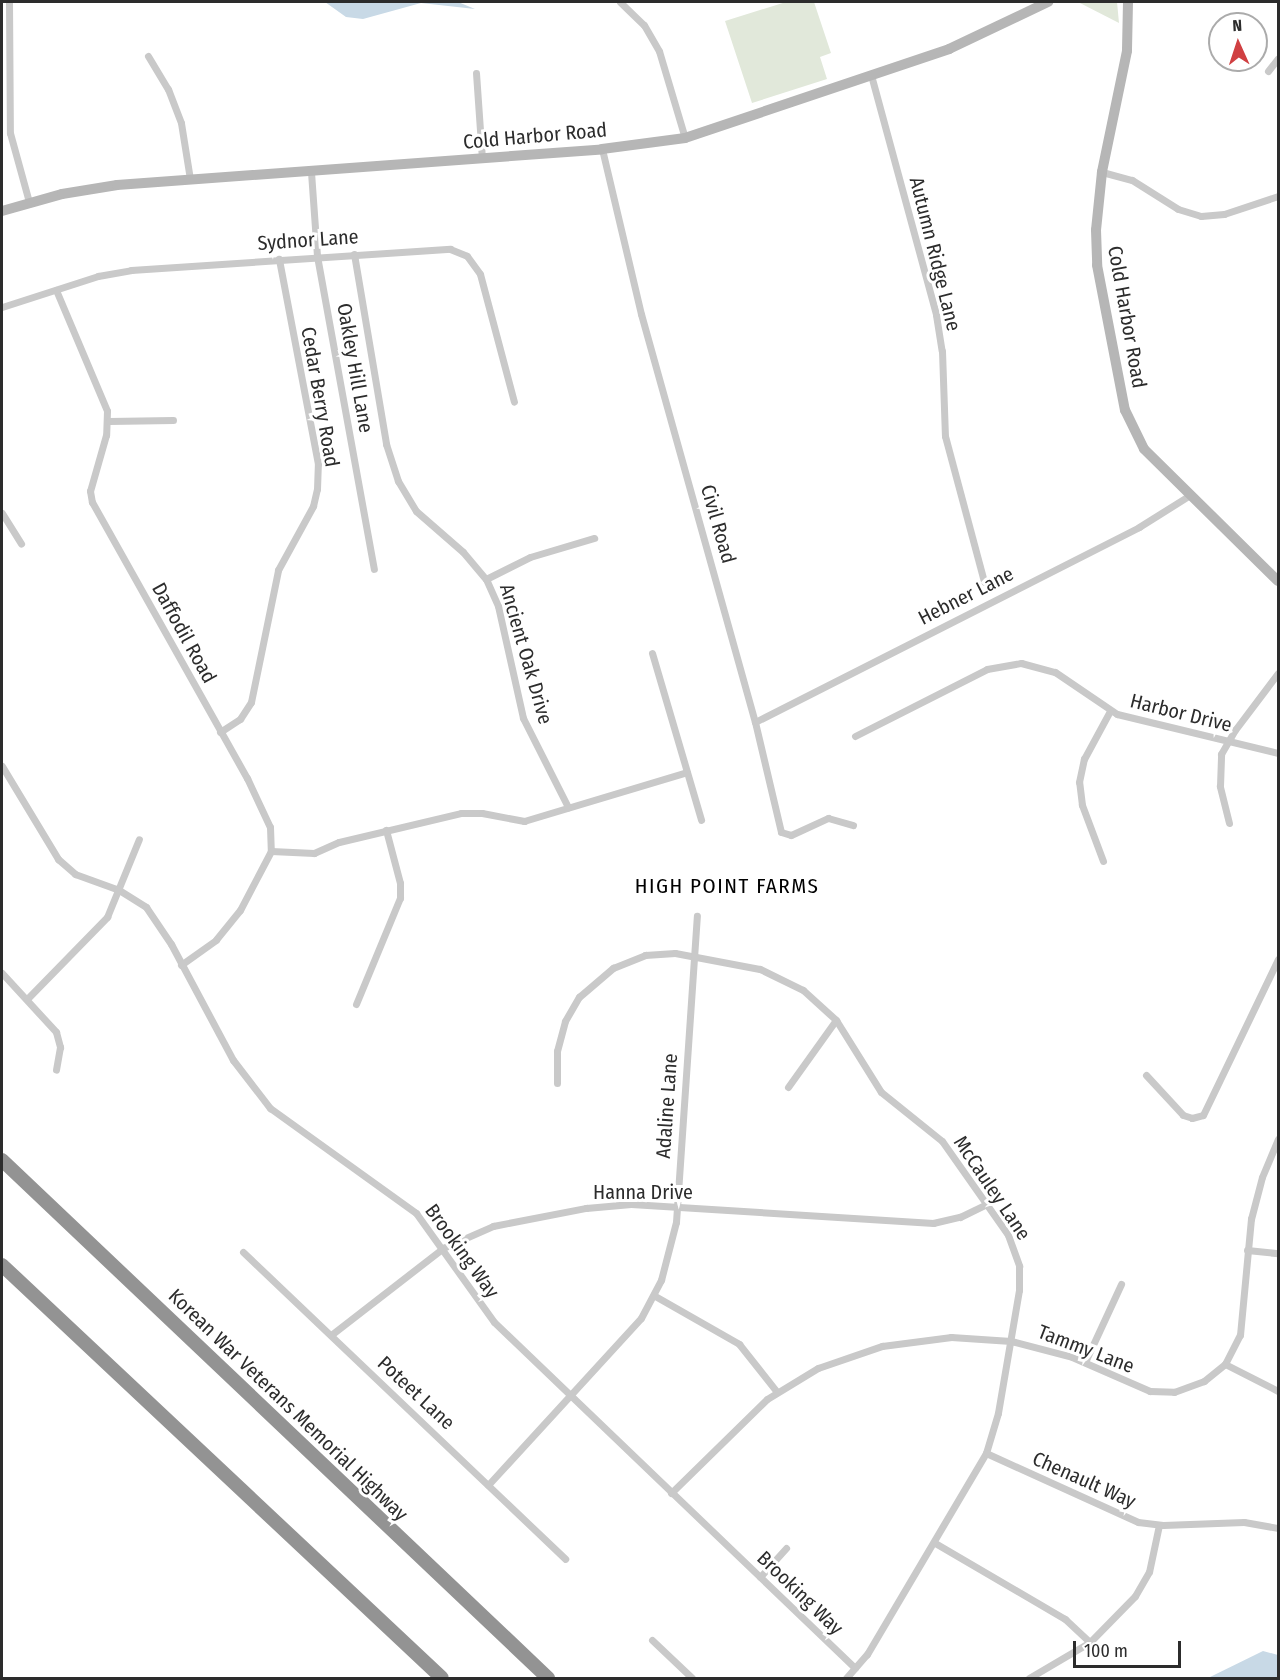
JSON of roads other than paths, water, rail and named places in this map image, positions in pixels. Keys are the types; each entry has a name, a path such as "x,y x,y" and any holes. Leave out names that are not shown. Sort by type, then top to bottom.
{"highway":[{"name":"Korean War Veterans Memorial Highway","path":"2,1160 548,1678"},
{"path":"2,1265 442,1678"}],"main road":[{"name":"Cold Harbor Road","path":"2,210 94,188 602,149 684,138 978,38 1048,2"},
{"path":"1122,2 1129,6"},
{"name":"Cold Harbor Road","path":"1129,6 1127,51 1102,172 1096,230 1097,265 1127,417 1143,449 1278,581"}],"street":[{"path":"9,2 5,63 10,133 29,202"},
{"path":"620,2 644,25 659,51 684,138"},
{"path":"148,56 168,88 181,123 190,179"},
{"path":"1268,71 1278,58"},
{"path":"477,73 482,159"},
{"name":"Autumn Ridge Lane","path":"871,75 936,315 942,351 945,436 984,582"},
{"name":"Civil Road","path":"602,149 641,314 755,722 781,832 791,835 828,818 853,825"},
{"name":"Oakley Hill Lane","path":"310,172 317,256 374,569"},
{"path":"1102,172 1131,180 1178,209 1201,216 1224,214 1278,196"},
{"name":"Sydnor Lane","path":"2,308 56,290 131,270 439,248 467,256 482,280 514,402"},
{"name":"Ancient Oak Drive","path":"354,254 386,444 398,481 416,511 486,579 498,606 523,718 568,807"},
{"name":"Cedar Berry Road","path":"220,732 240,719 251,702 278,570 313,506 317,489 318,464 279,259"},
{"path":"56,290 109,421 173,420"},
{"name":"Daffodil Road","path":"109,421 90,491 92,502 267,816 271,851"},
{"name":"Hebner Lane","path":"755,722 1139,527 1190,495"},
{"path":"2,513 21,544"},
{"path":"486,579 530,557 594,538"},
{"path":"652,653 701,820"},
{"name":"Harbor Drive","path":"855,736 987,669 1010,663 1035,664 1054,672 1110,711 1278,753"},
{"path":"1229,823 1219,774 1227,741 1278,674"},
{"path":"1104,861 1082,805 1079,782 1086,753 1110,711"},
{"name":"Brooking Way","path":"2,766 58,860 87,880 119,890 146,907 233,1060 270,1108 306,1138 402,1200 443,1248 494,1322 855,1668"},
{"path":"181,965 216,940 240,910 271,851 314,853 339,842 461,813 482,813 524,821 687,772"},
{"path":"356,1004 400,898 400,884 387,830"},
{"path":"27,999 98,929 119,890 139,839"},
{"name":"Adaline Lane","path":"488,1485 641,1318 655,1296 670,1252 677,1207 697,916"},
{"name":"McCauley Lane","path":"556,1083 560,1034 571,1008 589,986 613,968 645,955 694,955 774,974 814,998 836,1020 881,1092 942,1141 1008,1235 1019,1266 1011,1341 998,1413 986,1453 935,1543 855,1668 846,1678"},
{"path":"1146,1075 1183,1114 1192,1118 1203,1115 1278,959"},
{"path":"2,973 57,1032 60,1047 56,1070"},
{"path":"788,1087 836,1020"},
{"name":"Tammy Lane","path":"671,1493 745,1418 777,1392 837,1360 882,1346 951,1336 1011,1341 1085,1362 1138,1387 1163,1393 1195,1386 1225,1364 1240,1335 1247,1250 1256,1195 1278,1139"},
{"name":"Hanna Drive","path":"331,1335 443,1248 493,1226 586,1208 631,1204 918,1224 960,1217 987,1203"},
{"path":"1247,1250 1278,1253"},
{"name":"Poteet Lane","path":"243,1252 566,1558"},
{"path":"1085,1362 1121,1284"},
{"path":"655,1296 739,1344 777,1392"},
{"path":"1225,1364 1278,1390"},
{"name":"Chenault Way","path":"986,1453 1103,1509 1160,1525 1227,1522 1278,1528"},
{"path":"1029,1678 1090,1642 1143,1585 1160,1525"},
{"path":"935,1543 1065,1619 1090,1642"},
{"path":"760,1577 786,1548"},
{"path":"652,1640 692,1678"}],"water":[{"path":"325,2 458,2 475,9 421,3 363,19 346,17"},
{"path":"1263,1651 1278,1655 1278,1678 1208,1678"}],"district":[{"name":"HIGH POINT FARMS","path":"727,886"}]}
